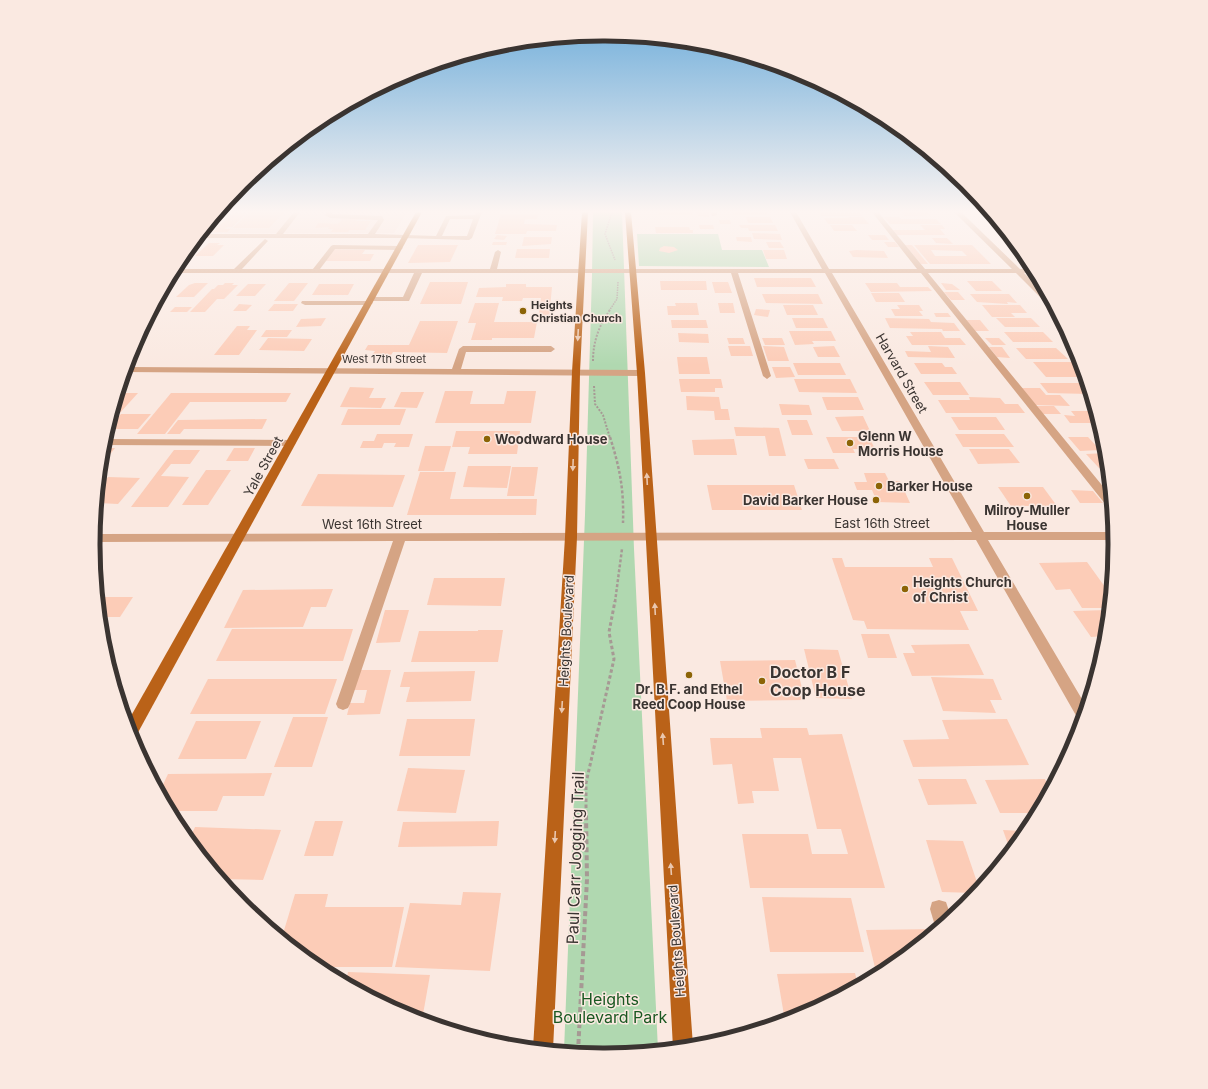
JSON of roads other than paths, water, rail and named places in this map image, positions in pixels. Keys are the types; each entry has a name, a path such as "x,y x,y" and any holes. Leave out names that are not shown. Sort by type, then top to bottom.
{"main road":[{"name":"Yale Street","path":"134,725 392,263"},
{"name":"Heights Boulevard","path":"543,1044 571,537 576,372 582,263"},
{"name":"Heights Boulevard","path":"632,263 641,373 683,1042"}],"street":[{"path":"236,271 244,263"},
{"path":"315,271 321,263"},
{"path":"493,271 495,263"},
{"name":"Harvard Street","path":"822,263 1080,709"},
{"path":"915,263 1105,496"},
{"path":"1009,263 1040,292"},
{"path":"181,271 1027,271"},
{"path":"305,303 406,299 419,271"},
{"path":"734,271 767,376"},
{"path":"456,371 463,349 551,349"},
{"name":"West 17th Street","path":"132,370 641,373"},
{"path":"111,442 291,443"},
{"name":"East 16th Street","path":"651,537 1108,536"},
{"name":"West 16th Street","path":"100,538 651,537"},
{"path":"343,704 400,538"}],"place":[{"name":"Heights Christian Church","path":"523,311"},
{"name":"Woodward House","path":"487,439"},
{"name":"Glenn W Morris House","path":"850,443"},
{"name":"Barker House","path":"879,486"},
{"name":"Milroy-Muller House","path":"1027,496"},
{"name":"David Barker House","path":"876,500"},
{"name":"Heights Church of Christ","path":"905,589"},
{"name":"Dr. B.F. and Ethel Reed Coop House","path":"689,675"},
{"name":"Doctor B F Coop House","path":"762,681"}],"park label":[{"name":"Heights Boulevard Park","path":"610,1008"}]}
